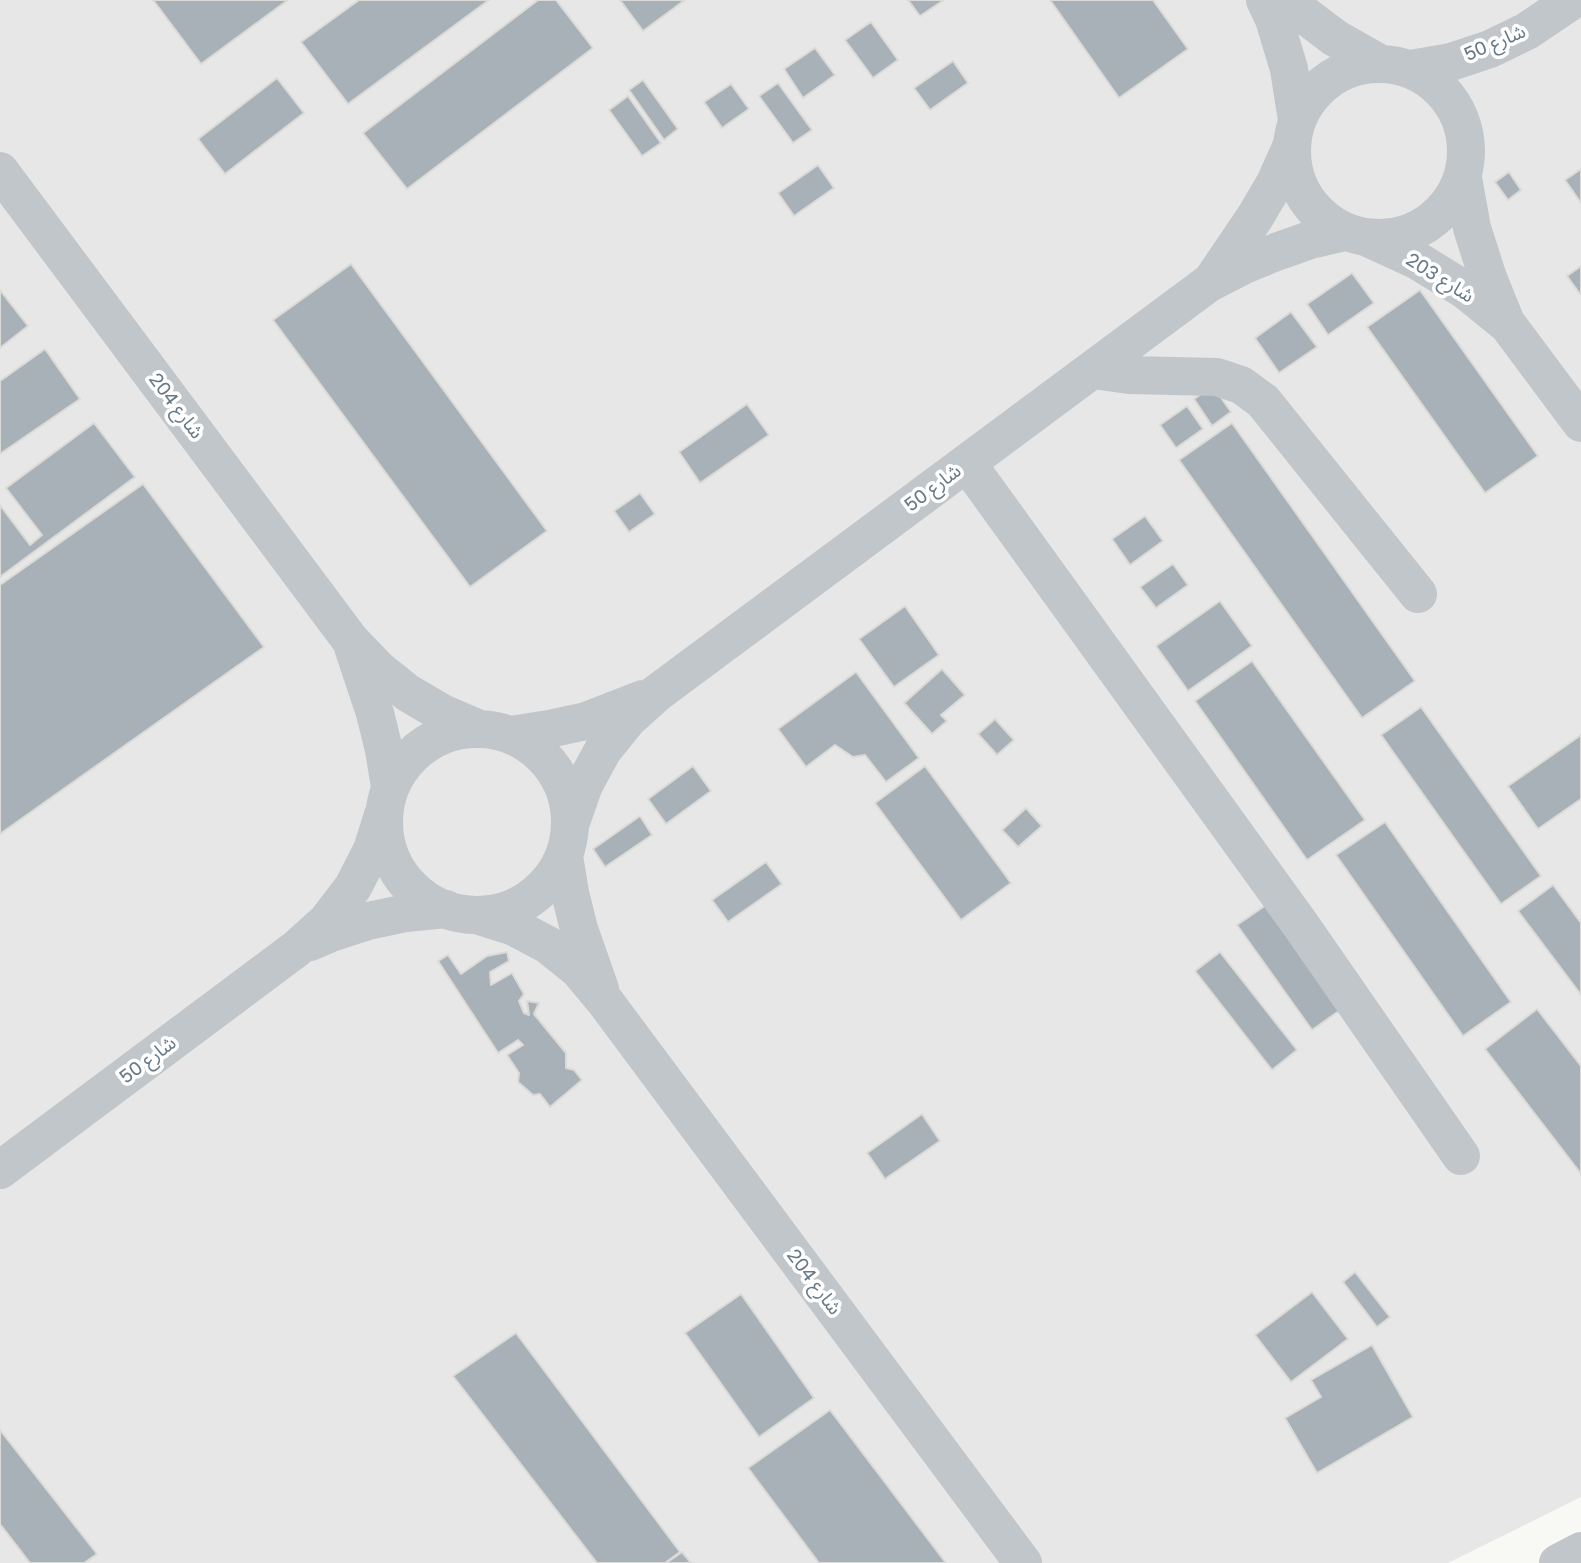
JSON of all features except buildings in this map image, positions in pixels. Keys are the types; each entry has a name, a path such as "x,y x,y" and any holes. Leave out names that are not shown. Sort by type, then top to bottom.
{"street":[{"path":"1265,0 1274,19 1289,69 1294,173 1305,198 1323,218 1357,235 1392,237 1416,230 1436,218 1452,200 1463,178 1467,156 1465,134 1458,114 1446,95 1430,80 1335,38 1285,0"},
{"name":"شارع 50","path":"1396,66 1451,62 1490,49 1527,31 1573,0"},
{"path":"1294,133 1311,97 1330,79 1354,67 1396,66"},
{"name":"شارع 50","path":"1209,284 1275,183 1294,133"},
{"name":"شارع 204","path":"0,171 351,641 378,669 408,694 442,713 494,731"},
{"name":"شارع 203","path":"1463,178 1476,241 1508,326"},
{"name":"شارع 50","path":"568,839 584,785 603,750 628,719 657,693 1209,284 1241,266 1310,240 1357,235"},
{"name":"شارع 203","path":"1357,235 1419,261 1465,290 1508,326 1581,423"},
{"path":"1093,369 1129,375 1217,377 1241,385 1263,401 1418,594"},
{"path":"967,463 1300,924 1461,1156"},
{"name":"شارع 204","path":"351,641 375,713 384,750 387,799"},
{"name":"شارع 50","path":"494,731 549,729 622,708 657,693"},
{"path":"494,731 536,749 555,769 567,795 568,839 550,880 529,899 504,911 461,912 418,894 397,870 386,841 387,799 411,756 441,736 494,731"},
{"name":"شارع 50","path":"0,1170 296,949 327,921 353,887 372,850 387,799"},
{"name":"شارع 204","path":"568,839 570,892 579,929 604,1000"},
{"name":"شارع 50","path":"296,949 331,933 368,921 406,913 461,912"},
{"name":"شارع 204","path":"461,912 514,927 548,945 579,970 1023,1563"},
{"path":"1558,1563 1581,1551"}],"shaded area":[{"path":"0,0 1581,0 1581,1497 1448,1563 0,1563"}]}
